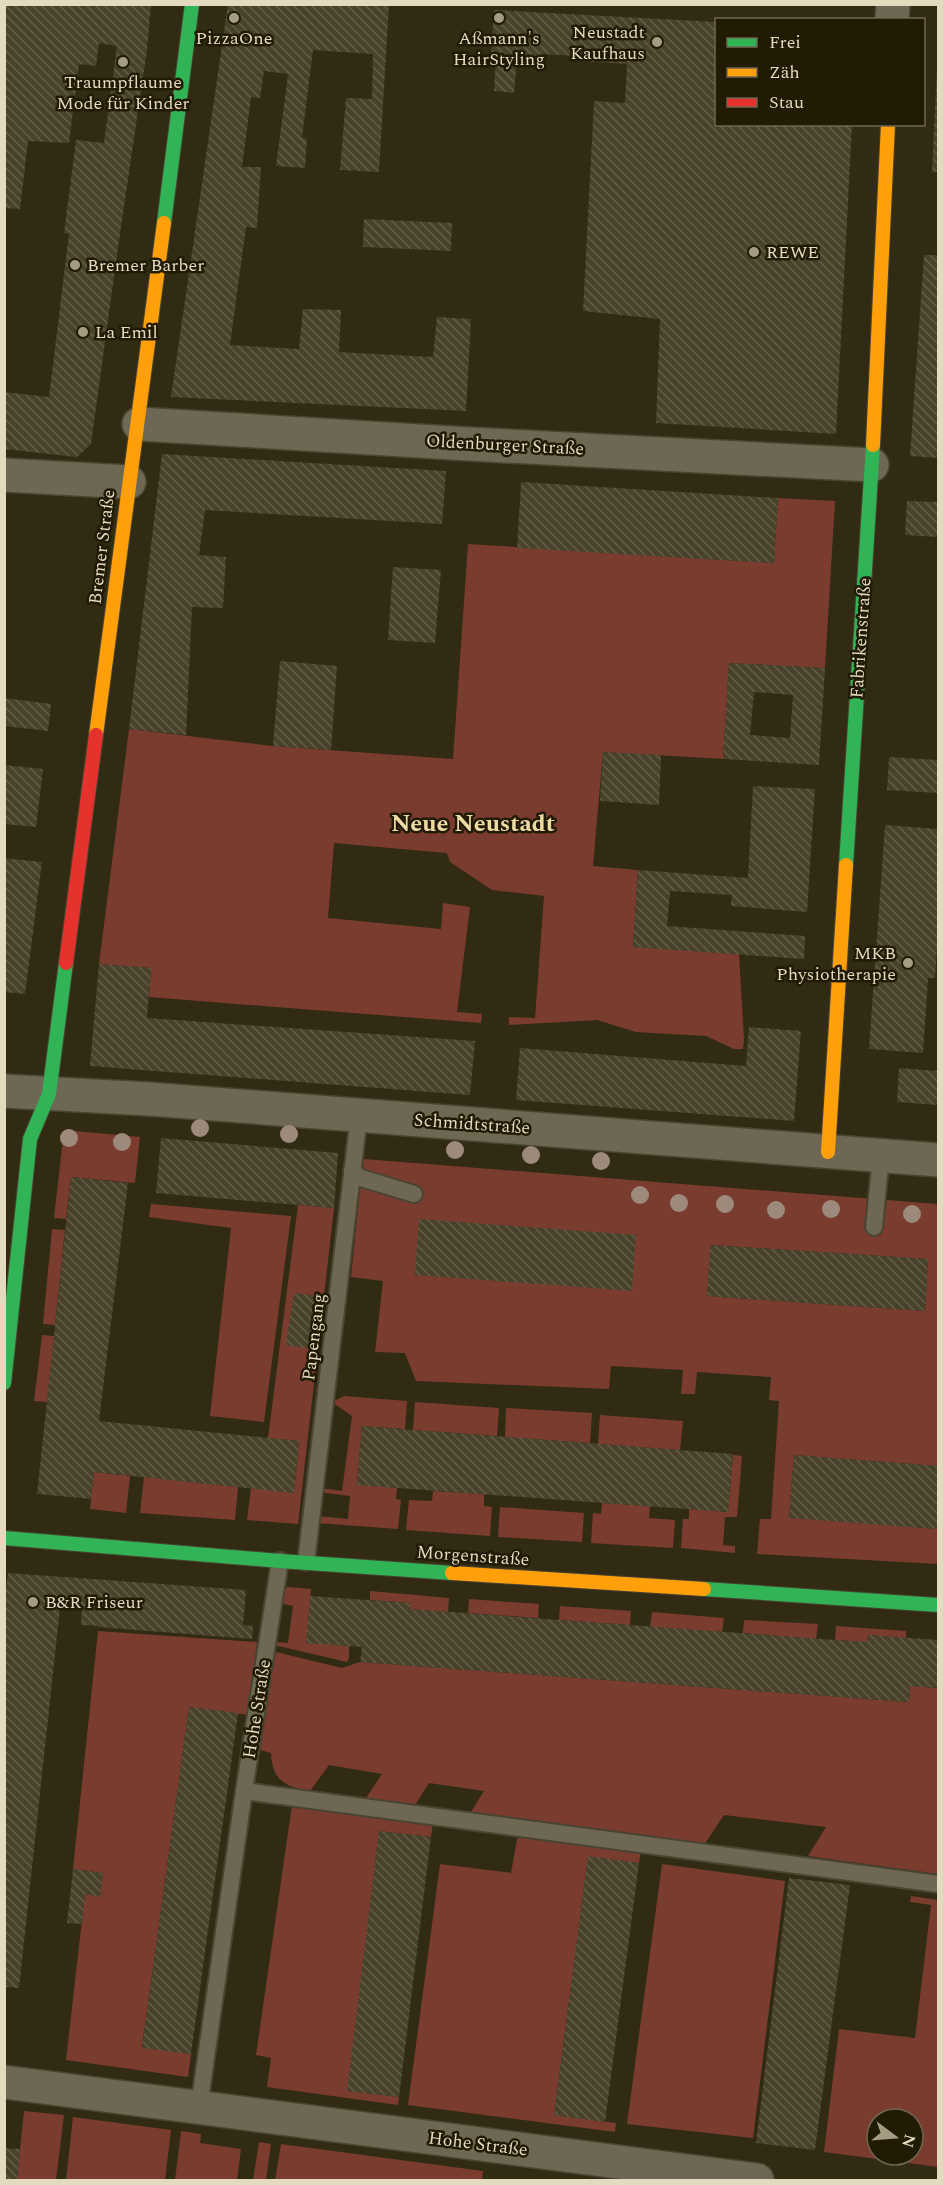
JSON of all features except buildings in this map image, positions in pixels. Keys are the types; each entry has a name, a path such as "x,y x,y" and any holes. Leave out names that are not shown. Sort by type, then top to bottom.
{"street":[{"name":"Bremer Straße","path":"4,1383 30,1138 48,1094 129,482 139,424 192,4"},
{"name":"Fabrikenstraße","path":"828,1152 872,465 888,126"},
{"name":"Oldenburger Straße","path":"139,424 872,465"},
{"path":"4,475 129,482"},
{"name":"Schmidtstraße","path":"4,1090 149,1099 939,1160"},
{"name":"Morgenstraße","path":"4,1538 280,1561 939,1605"},
{"name":"Hohe Straße","path":"4,2082 757,2181"}],"lane":[{"name":"Papengang","path":"306,1562 359,1116"},
{"path":"874,1227 881,1156"},
{"path":"352,1171 361,1178 414,1194"},
{"name":"Hohe Straße","path":"199,2107 244,1791 280,1561"},
{"path":"244,1791 939,1884"}],"shaded area":[{"path":"778,498 835,501 825,668 729,663 723,759 603,752 593,866 638,870 633,947 739,954 743,1049 734,1049 706,1036 636,1032 597,1020 509,1025 509,1017 535,1018 544,896 492,890 450,862 447,853 334,843 328,918 441,929 443,903 470,907 457,1012 482,1014 481,1023 149,997 151,968 99,964 129,729 273,746 453,759 468,544 774,563"},
{"path":"64,1130 140,1137 135,1183 71,1177 66,1219 54,1218"},
{"path":"363,1159 938,1204 938,1466 794,1455 789,1517 938,1529 938,1564 757,1554 760,1519 771,1519 779,1401 769,1400 771,1377 697,1372 695,1394 681,1394 683,1370 611,1366 609,1389 416,1381 405,1353 375,1352 383,1281 351,1277","holes":["711,1245 928,1259 925,1311 707,1296"]},
{"path":"151,1204 291,1216 264,1422 210,1416 231,1228 149,1217"},
{"path":"298,1205 334,1208 298,1524 247,1520 251,1488 294,1492 299,1441 268,1438"},
{"path":"52,1229 65,1230 55,1325 43,1324"},
{"path":"42,1335 54,1336 47,1402 34,1401"},
{"path":"344,1396 407,1401 405,1429 362,1426 357,1484 397,1488 396,1499 401,1500 398,1529 316,1523 317,1516 348,1519 350,1496 319,1492 320,1488 342,1491 352,1416 332,1402"},
{"path":"415,1402 499,1408 497,1436 413,1430"},
{"path":"506,1408 592,1413 590,1443 505,1437"},
{"path":"600,1415 683,1421 680,1450 598,1444"},
{"path":"733,1455 742,1456 737,1517 725,1517 723,1545 735,1546 735,1553 681,1548 683,1519 689,1519 689,1509 728,1512"},
{"path":"94,1472 130,1476 126,1513 90,1509"},
{"path":"144,1477 238,1487 235,1520 140,1513"},
{"path":"433,1491 484,1494 484,1506 492,1507 490,1536 406,1530 409,1500 432,1501"},
{"path":"602,1503 650,1506 649,1518 675,1520 673,1548 591,1543 593,1513 601,1514"},
{"path":"500,1507 584,1513 582,1542 498,1537"},
{"path":"287,1587 311,1589 307,1642 349,1646 347,1662 274,1645 275,1642 288,1643 293,1606 279,1603"},
{"path":"370,1591 449,1598 448,1612 410,1609 410,1603 370,1600"},
{"path":"469,1599 539,1604 538,1618 468,1613"},
{"path":"560,1606 631,1611 630,1625 559,1620"},
{"path":"652,1612 724,1618 722,1632 650,1627"},
{"path":"744,1620 818,1624 816,1639 743,1633"},
{"path":"836,1626 906,1631 906,1638 868,1635 867,1642 835,1640"},
{"path":"98,1631 257,1642 249,1715 189,1707 142,2047 191,2054 188,2077 66,2060 85,1894 100,1896 103,1873 73,1869"},
{"path":"272,1651 342,1668 360,1662 909,1702 910,1686 938,1688 938,1874 808,1856 826,1827 724,1815 704,1845 469,1815 484,1791 429,1783 415,1805 366,1798 382,1774 329,1765 310,1791 294,1787 277,1776 271,1753 257,1749"},
{"path":"292,1805 433,1823 431,1837 379,1831 348,2091 399,2097 398,2105 267,2087 271,2058 256,2055"},
{"path":"518,1834 641,1850 639,1863 588,1857 554,2115 616,2123 615,2132 408,2105 440,1864 511,1873"},
{"path":"662,1864 785,1881 753,2138 627,2124"},
{"path":"911,1896 938,1900 938,2167 925,2165 925,2107 865,2107 865,2157 824,2152 839,2029 915,2038 931,1905 910,1902"},
{"path":"24,2111 64,2115 56,2180 17,2179"},
{"path":"73,2117 171,2130 165,2180 66,2180"},
{"path":"181,2131 201,2134 200,2143 241,2149 237,2180 175,2180"},
{"path":"259,2142 271,2144 266,2180 253,2180"},
{"path":"281,2144 483,2171 482,2180 275,2180"}],"traffic: fast":[{"path":"164,223 192,4"},
{"path":"846,865 873,445"},
{"path":"4,1383 30,1139 49,1094 66,963"},
{"path":"4,1538 452,1573"},
{"path":"704,1589 938,1605"}],"traffic: slow":[{"path":"873,445 888,126"},
{"path":"96,735 164,223"},
{"path":"828,1152 846,865"},
{"path":"452,1573 704,1589"}],"traffic: jam":[{"path":"66,963 96,735"}],"place":[{"name":"PizzaOne","path":"234,18"},
{"name":"Aßmann's HairStyling","path":"499,18"},
{"name":"Neustadt Kaufhaus","path":"657,42"},
{"name":"Traumpflaume Mode für Kinder","path":"123,62"},
{"name":"REWE","path":"754,252"},
{"name":"Bremer Barber","path":"75,265"},
{"name":"La Emil","path":"83,332"},
{"name":"MKB Physiotherapie","path":"908,963"},
{"name":"B&R Friseur","path":"33,1602"}],"district":[{"name":"Neue Neustadt","path":"473,824"}]}
